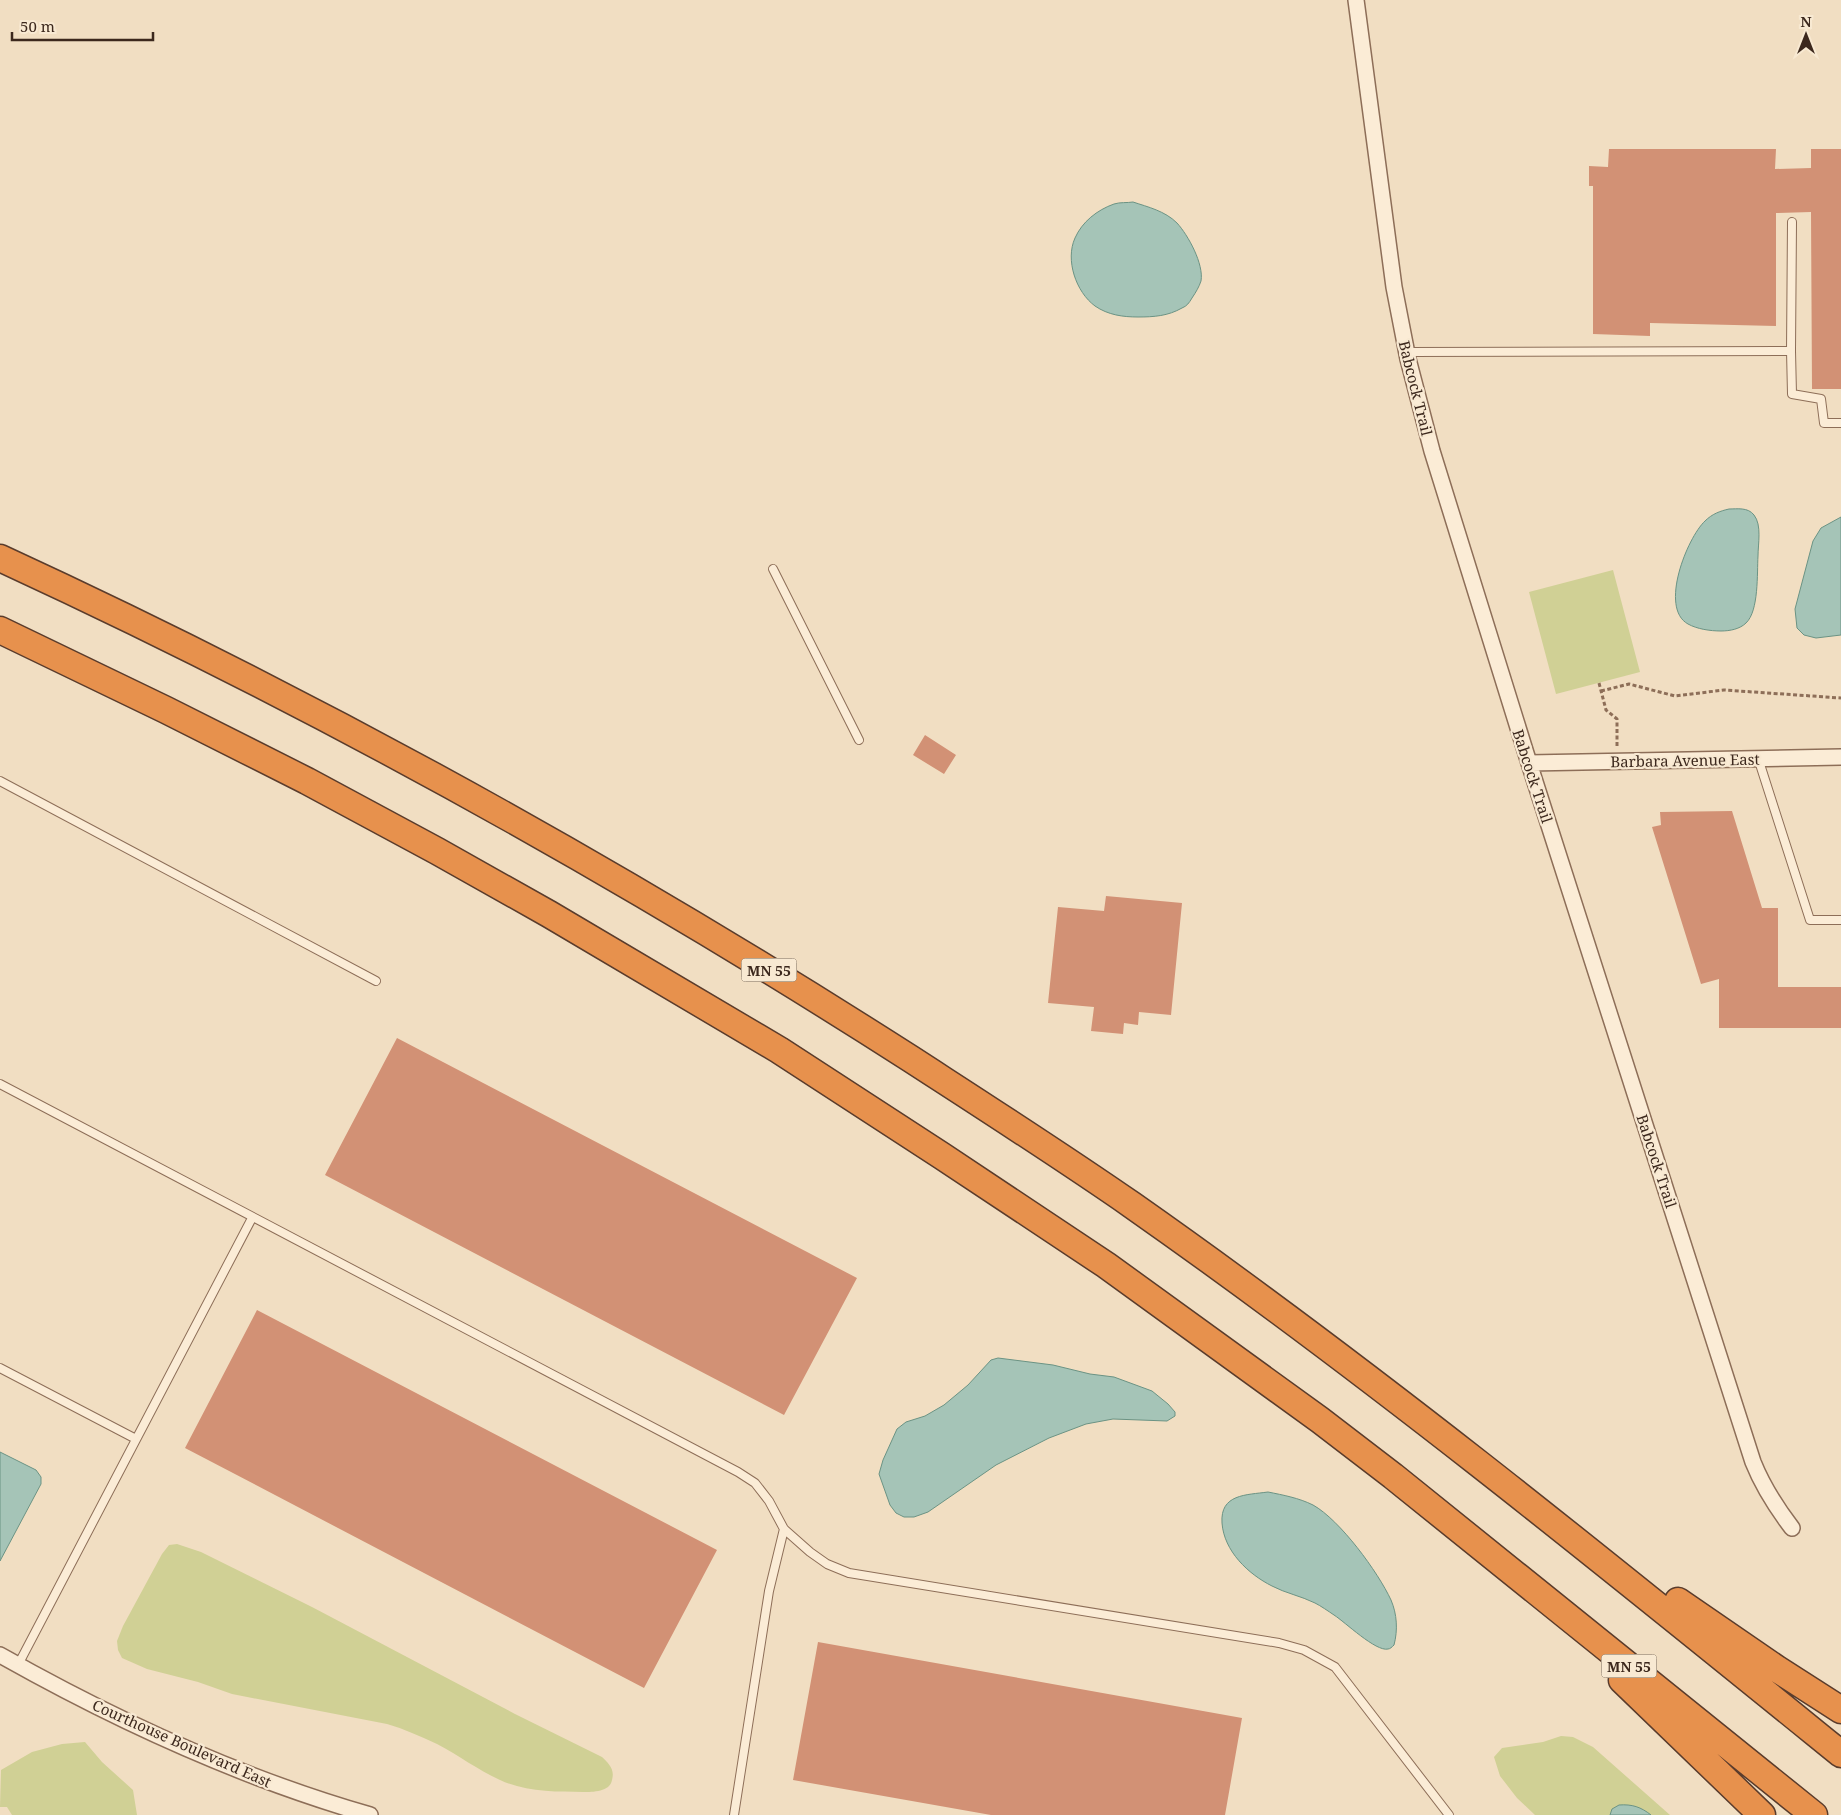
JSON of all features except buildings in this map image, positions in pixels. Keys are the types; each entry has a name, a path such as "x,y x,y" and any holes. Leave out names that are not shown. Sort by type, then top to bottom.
{"highway":[{"name":"MN 55","path":"0,558 133,621 384,748 619,880 737,950 873,1035 1111,1191 1303,1328 1486,1468 1841,1754"},
{"name":"MN 55","path":"0,630 210,732 437,850 779,1050 942,1156 1106,1265 1320,1420 1444,1517 1814,1815"},
{"path":"1486,1468 1777,1669 1841,1710"},
{"path":"1444,1517 1577,1636 1762,1815"}],"street":[{"name":"Babcock Trail","path":"1356,0 1394,286 1407,352 1432,451 1529,763 1753,1462 1763,1486 1792,1528"},
{"name":"Barbara Avenue East","path":"1529,763 1841,757"},
{"name":"Courthouse Boulevard East","path":"0,1655 120,1717 189,1750 285,1788 370,1815"}],"lane":[{"path":"1792,222 1792,394 1822,398 1824,423 1841,424"},
{"path":"1407,352 1791,351"},
{"path":"774,568 860,740"},
{"path":"1758,758 1810,920 1841,920"},
{"path":"0,781 376,981"},
{"path":"0,1084 738,1472 755,1483 769,1501 784,1528 810,1552 827,1564 849,1573 1279,1643 1304,1650 1335,1667 1449,1815"},
{"path":"18,1665 252,1218"},
{"path":"0,1368 136,1439"},
{"path":"734,1815 769,1592 784,1528"}],"path":[{"path":"1599,683 1606,710 1616,719 1617,761"},
{"path":"1601,691 1630,684 1675,696 1724,690 1841,698"}],"green space":[{"path":"1613,570 1640,672 1556,694 1529,592"},
{"path":"177,1544 201,1552 312,1607 515,1714 602,1757 612,1770 611,1784 605,1789 587,1792 551,1791 520,1787 492,1776 437,1744 387,1724 232,1694 198,1682 147,1669 122,1658 118,1650 117,1641 123,1626 162,1554 169,1545"},
{"path":"1561,1736 1573,1737 1593,1747 1670,1815 1535,1815 1517,1798 1500,1776 1494,1757 1502,1748 1543,1742"},
{"path":"85,1742 102,1762 133,1790 137,1815 12,1815 7,1807 0,1807 1,1770 32,1752 62,1744"}],"shaded area":[{"path":"1133,202 1167,215 1177,223 1186,235 1198,258 1201,281 1187,305 1177,311 1155,316 1132,317 1105,312 1095,306 1082,293 1074,275 1071,256 1072,247 1082,227 1096,213 1116,203"},
{"path":"1729,509 1742,509 1752,512 1758,524 1755,601 1750,617 1744,625 1731,630 1708,630 1688,624 1680,616 1676,604 1676,589 1684,557 1698,530 1710,516"},
{"path":"1841,517 1841,635 1816,638 1804,635 1797,628 1795,609 1813,541 1821,528"},
{"path":"998,1358 1053,1365 1090,1374 1114,1377 1152,1391 1168,1404 1175,1412 1175,1416 1167,1421 1113,1419 1086,1424 1049,1438 996,1465 928,1512 914,1517 904,1517 896,1513 890,1505 879,1474 897,1429 906,1422 925,1416 944,1405 968,1385 991,1360"},
{"path":"0,1452 36,1470 41,1477 41,1484 0,1561"},
{"path":"1268,1492 1313,1505 1324,1512 1346,1534 1377,1575 1393,1605 1396,1616 1396,1628 1394,1645 1391,1648 1383,1649 1376,1646 1317,1604 1263,1581 1246,1568 1232,1552 1227,1543 1222,1523 1222,1513 1225,1506 1230,1501 1243,1495"},
{"path":"1619,1805 1636,1807 1651,1815 1610,1815 1612,1809"}]}
